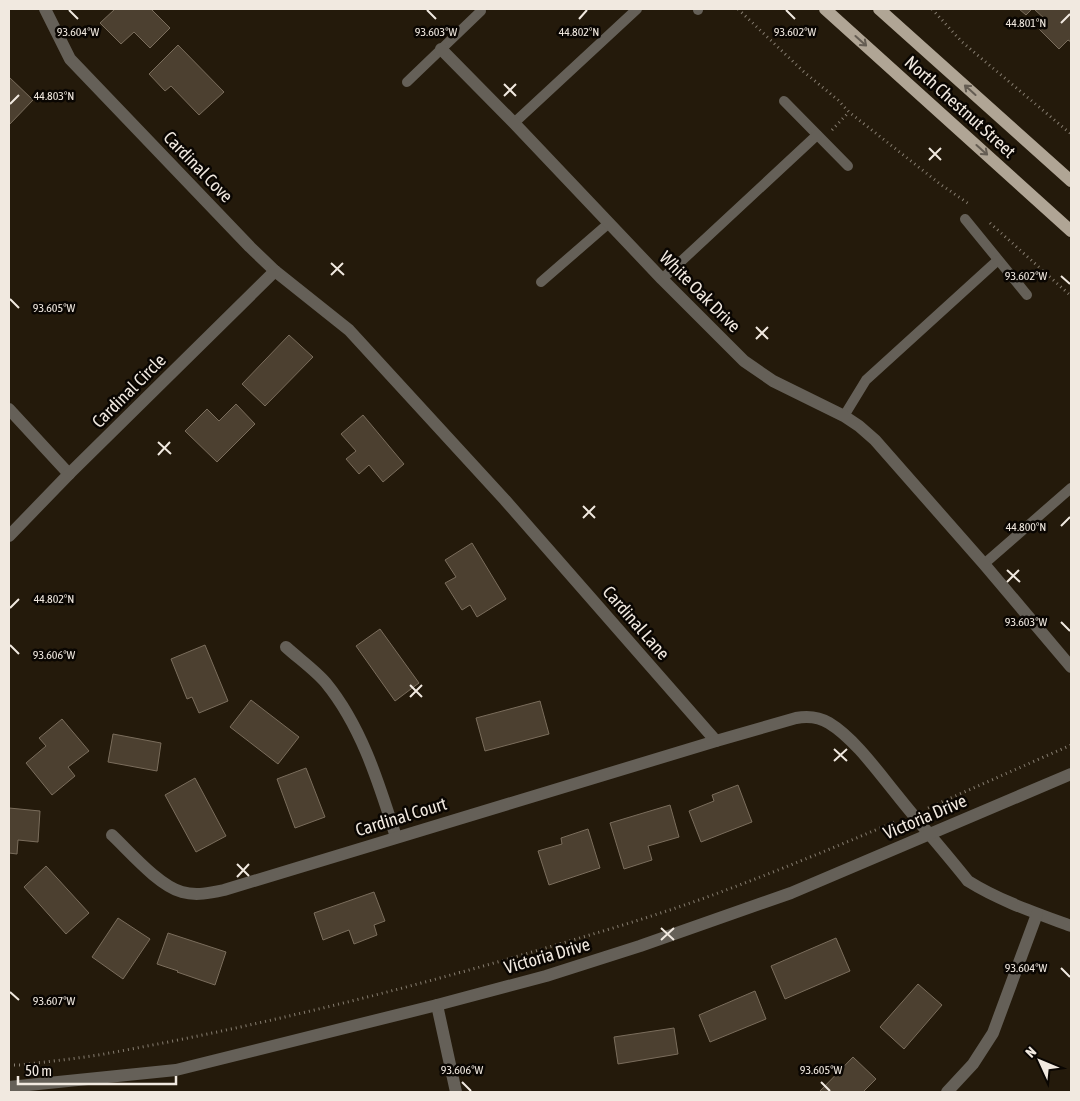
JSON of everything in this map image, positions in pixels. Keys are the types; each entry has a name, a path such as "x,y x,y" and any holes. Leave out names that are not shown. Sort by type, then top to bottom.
{"main road":[{"name":"North Chestnut Street","path":"825,9 1071,231"},
{"name":"North Chestnut Street","path":"879,9 1071,181"}],"street":[{"name":"Cardinal Cove","path":"45,9 70,59 236,233 275,271 349,330"},
{"name":"White Oak Drive","path":"441,49 662,279 744,361 773,381 844,416 860,426 875,440 1071,667"},
{"name":"Cardinal Circle","path":"9,536 69,474 275,271"},
{"name":"Cardinal Lane","path":"349,330 505,500 716,741"},
{"path":"9,409 69,474"},
{"path":"286,647 325,682 352,721 378,783 396,837"},
{"path":"716,741 796,718 817,718 828,722 848,738 873,765 968,881 987,893 1071,926"},
{"name":"Cardinal Court","path":"112,835 161,881 172,888 195,894 207,893 224,890 716,741"},
{"name":"Victoria Drive","path":"9,1087 176,1070 546,976 649,943 791,893 1071,774"},
{"path":"947,1092 973,1064 993,1033 1037,914"},
{"path":"437,1005 456,1092"}],"lane":[{"path":"514,123 637,9"},
{"path":"407,82 481,11"},
{"path":"784,101 848,166"},
{"path":"662,279 816,135"},
{"path":"965,219 1027,295"},
{"path":"542,282 609,223"},
{"path":"844,416 866,380 998,260"},
{"path":"984,564 1071,488"}],"path":[{"path":"738,9 849,112 975,209"},
{"path":"932,9 962,42 1071,134"},
{"path":"816,135 831,131 849,112"},
{"path":"988,222 1071,296"},
{"path":"9,1065 113,1052 200,1036 323,1008 432,981 626,924 782,870 913,815 1071,745"}],"building":[{"path":"115,9 151,9 170,28 150,48 134,32 121,44 100,23"},
{"path":"1019,9 1032,9 1026,15"},
{"path":"1034,9 1071,9 1071,42 1068,40 1059,49 1039,29 1047,21"},
{"path":"178,45 224,92 199,115 171,86 165,91 149,74"},
{"path":"9,77 33,100 9,125"},
{"path":"289,335 313,357 265,406 242,384"},
{"path":"236,404 255,424 217,462 185,431 207,409 219,421"},
{"path":"363,415 404,464 383,482 369,465 359,474 346,459 356,451 341,434"},
{"path":"472,543 506,599 477,617 470,605 462,610 445,583 456,577 445,560"},
{"path":"380,629 419,683 395,701 356,646"},
{"path":"205,645 228,701 199,713 192,697 187,699 171,659"},
{"path":"251,700 299,737 278,764 230,727"},
{"path":"540,701 549,734 485,751 476,718"},
{"path":"62,719 89,751 68,767 75,776 52,795 26,763 46,746 39,738"},
{"path":"113,734 161,743 157,771 108,762"},
{"path":"306,768 325,817 295,828 277,779"},
{"path":"195,778 226,836 196,852 165,795"},
{"path":"738,785 752,822 701,842 689,811 714,801 712,795"},
{"path":"670,805 679,837 648,846 652,860 624,869 610,823"},
{"path":"9,808 40,811 38,842 18,840 17,854 9,853"},
{"path":"588,829 600,868 549,885 538,851 562,844 561,838"},
{"path":"46,866 89,913 66,934 24,887"},
{"path":"374,892 385,921 374,925 377,935 354,944 349,930 323,940 314,913"},
{"path":"118,918 150,939 123,979 92,957"},
{"path":"168,933 226,952 215,985 157,964"},
{"path":"836,938 850,971 785,999 771,966"},
{"path":"918,984 942,1005 904,1049 880,1027"},
{"path":"755,991 766,1019 710,1042 699,1015"},
{"path":"674,1028 678,1054 618,1064 614,1037"},
{"path":"853,1057 876,1079 863,1092 819,1092"}]}
